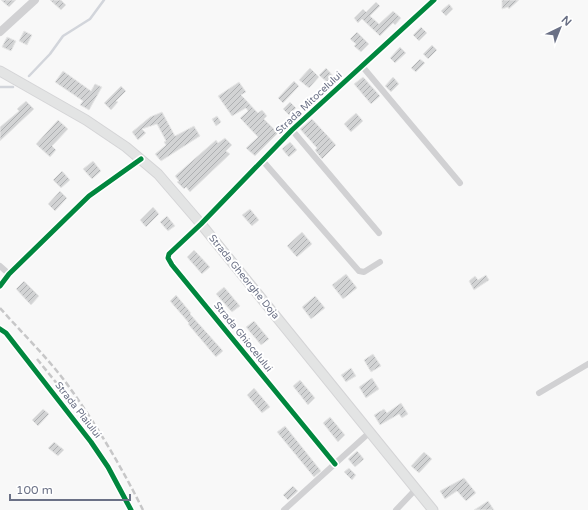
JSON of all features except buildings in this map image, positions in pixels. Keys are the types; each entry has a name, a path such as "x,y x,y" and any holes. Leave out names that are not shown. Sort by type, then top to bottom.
{"main road":[{"name":"Strada Gheorghe Doja","path":"0,71 86,120 141,159 158,174 201,224 433,510"}],"street":[{"path":"0,32 35,0"},
{"name":"Strada Mitocelului","path":"201,224 292,130 434,0"},
{"path":"362,66 460,183"},
{"path":"292,130 380,232"},
{"path":"0,286 9,274 89,196 141,159"},
{"path":"262,160 359,271 364,272 380,262"},
{"name":"Strada Ghiocelului","path":"201,224 171,250 168,258 335,464"},
{"path":"0,266 9,274"},
{"name":"Strada Plaiului","path":"0,329 6,333 92,442 131,510"},
{"path":"539,393 588,364"},
{"path":"284,510 370,432"},
{"path":"396,510 416,489"}],"waterway":[{"path":"29,76 50,54 63,36 90,19 104,0"},
{"path":"0,87 13,87"}],"railway":[{"path":"0,308 51,364 78,399 108,446 143,510"},
{"path":"37,359 76,407"}],"cycle path":[{"path":"335,464 172,265 168,258 169,254 201,224 292,130 434,0"},
{"path":"0,286 9,274 89,196 141,159"},
{"path":"0,329 6,333 91,442 108,467 131,510"}]}
